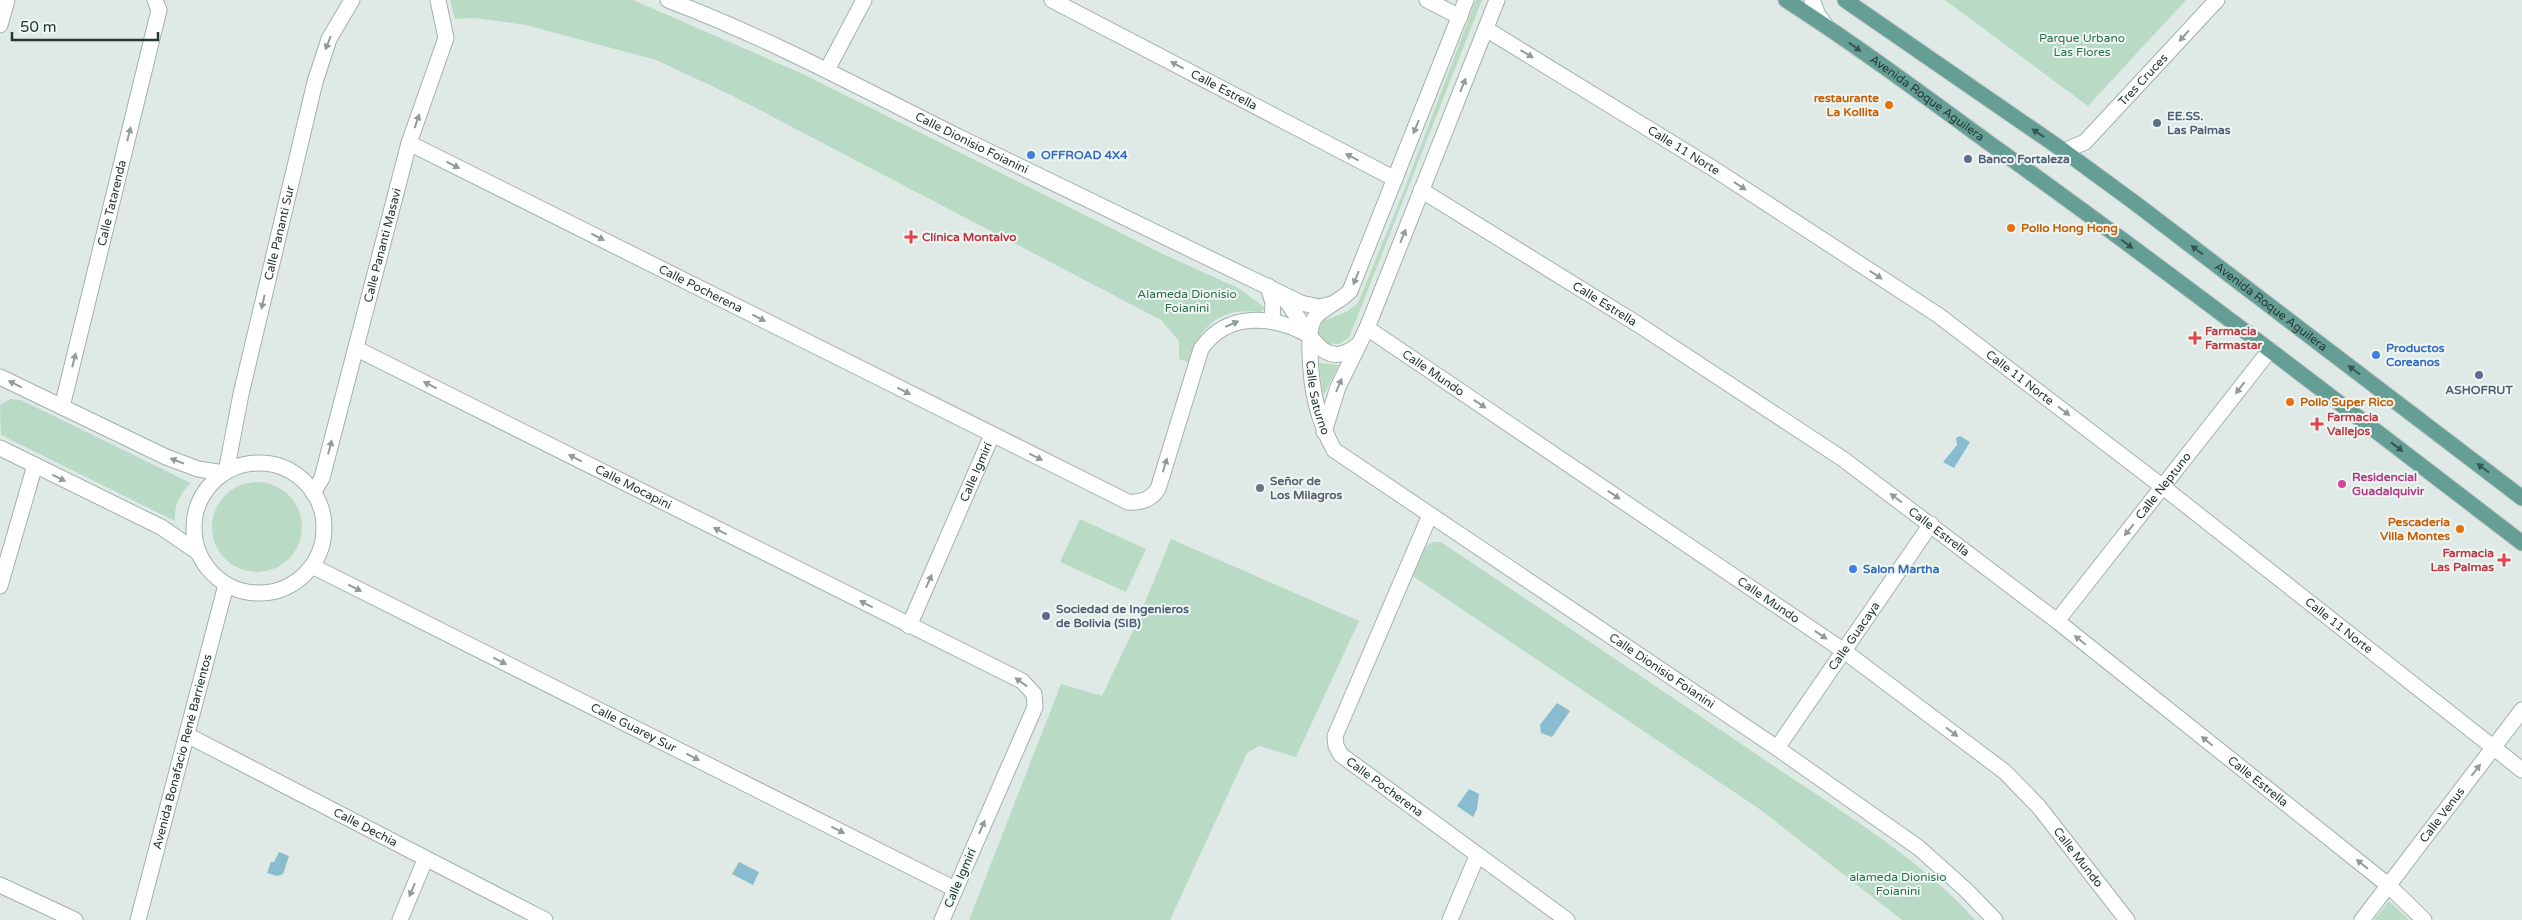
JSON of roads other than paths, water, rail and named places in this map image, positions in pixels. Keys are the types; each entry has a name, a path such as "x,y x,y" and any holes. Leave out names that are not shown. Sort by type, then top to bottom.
{"main road":[{"name":"Avenida Roque Aguilera","path":"1786,0 1826,26 2046,183 2270,350 2522,543"},
{"name":"Avenida Roque Aguilera","path":"1845,0 2064,151 2522,498"}],"street":[{"path":"0,25 6,0"},
{"name":"Calle Tatarenda","path":"62,407 159,10 155,0"},
{"name":"Calle Pananti Sur","path":"225,472 241,394 315,82 329,39 352,0"},
{"name":"Calle Pananti Masavi","path":"313,492 322,478 409,143 446,38 438,0"},
{"name":"Calle Dionisio Foianini","path":"668,0 718,19 827,70 960,138 1301,303 1320,307 1336,304"},
{"path":"827,70 864,0"},
{"name":"Calle Estrella","path":"1052,0 1395,179"},
{"path":"1427,0 1460,17"},
{"name":"Calle Saturno","path":"1324,432 1316,410 1311,382 1310,336 1315,318 1321,311 1336,304 1350,291 1466,0"},
{"name":"Calle Saturno","path":"1324,432 1338,387 1367,328 1497,0"},
{"path":"1812,0 1818,15 1826,26"},
{"name":"Tres Cruces","path":"2064,151 2085,142 2217,0"},
{"name":"Calle 11 Norte","path":"1486,29 1714,169 1938,315 2163,487 2522,770"},
{"name":"Calle Pocherena","path":"409,143 992,436"},
{"name":"Calle Estrella","path":"1422,190 1639,325 1844,459 2057,621 2388,885 2424,920"},
{"path":"1272,288 1272,320"},
{"name":"Calle Dionisio Foianini","path":"1272,288 1295,311 1310,336"},
{"name":"Calle Igmirí","path":"942,920 1035,706 1034,694 1022,681 909,626 992,436 1128,502 1137,502 1154,496 1158,489 1201,349 1208,338 1219,330 1242,320 1272,320 1291,325 1310,336 1315,344 1332,354 1347,352 1359,344"},
{"name":"Calle Mundo","path":"1367,328 1844,651 2005,772 2039,807 2127,920"},
{"name":"Calle Mocapini","path":"357,349 909,626"},
{"name":"Calle Neptuno","path":"2057,621 2270,350"},
{"path":"0,377 166,457 198,469 225,472"},
{"name":"Calle Dionisio Foianini","path":"1324,432 1334,450 1778,748 1919,848 1966,890 1995,920"},
{"path":"0,448 161,527 199,553"},
{"path":"261,463 281,467 299,477 313,492 322,510 324,529 321,548 312,566 298,580 282,589 263,593 244,592 226,585 210,571 199,553 194,532 196,511 206,491 225,472 240,466 261,463"},
{"path":"0,586 35,465"},
{"name":"Calle Pocherena","path":"1430,515 1336,736 1336,746 1341,755 1567,920"},
{"name":"Calle Guacaya","path":"1778,748 1931,524"},
{"name":"Calle Guarey Sur","path":"312,566 955,889"},
{"name":"Avenida Bonafacio René Barrientos","path":"138,920 226,585"},
{"name":"Calle Venus","path":"2362,920 2522,710"},
{"name":"Calle Dechia","path":"186,735 544,920"},
{"path":"1450,920 1477,856"},
{"path":"400,920 425,860"},
{"path":"0,885 75,920"}],"water":[{"path":"1960,436 1970,442 1954,468 1943,462 1957,445 1956,438"},
{"path":"1557,703 1570,711 1552,737 1541,733 1540,725"},
{"path":"1469,789 1479,794 1477,809 1473,817 1457,806"},
{"path":"279,852 289,856 283,874 277,876 267,873 271,862 274,862"},
{"path":"739,862 759,872 753,885 732,874"}],"place":[{"name":"restaurante La Kollita","path":"1889,105"},
{"name":"EE.SS. Las Palmas","path":"2157,123"},
{"name":"OFFROAD 4X4","path":"1031,155"},
{"name":"Banco Fortaleza","path":"1968,159"},
{"name":"Pollo Hong Hong","path":"2011,228"},
{"name":"Clínica Montalvo","path":"911,237"},
{"name":"Farmacia Farmastar","path":"2195,338"},
{"name":"Productos Coreanos","path":"2376,355"},
{"name":"ASHOFRUT","path":"2479,375"},
{"name":"Pollo Super Rico","path":"2290,402"},
{"name":"Farmacia Vallejos","path":"2317,424"},
{"name":"Residencial Guadalquivir","path":"2342,484"},
{"name":"Señor de Los Milagros","path":"1260,488"},
{"name":"Pescadería Villa Montes","path":"2460,529"},
{"name":"Farmacia Las Palmas","path":"2504,560"},
{"name":"Salon Martha","path":"1853,569"},
{"name":"Sociedad de Ingenieros de Bolivia (SIB)","path":"1046,616"}],"park label":[{"name":"Parque Urbano Las Flores","path":"2082,45"},
{"name":"Alameda Dionisio Foianini","path":"1187,301"},
{"name":"alameda Dionisio Foianini","path":"1898,884"}]}
